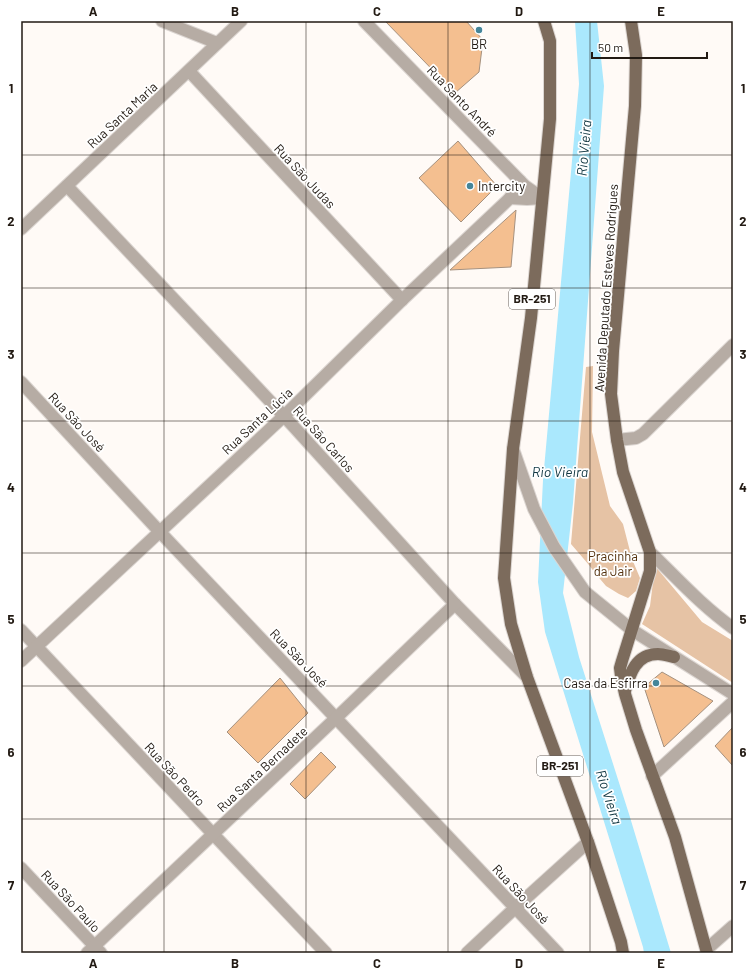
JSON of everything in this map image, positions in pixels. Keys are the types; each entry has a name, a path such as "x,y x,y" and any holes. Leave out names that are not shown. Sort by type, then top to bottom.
{"main road":[{"name":"BR-251","path":"544,21 550,41 550,119 530,318 513,449 504,578 511,624 527,677 588,842 621,942 623,953"},
{"name":"Avenida Deputado Esteves Rodrigues","path":"631,21 636,55 635,106 613,351 611,394 623,472 650,552 650,571 620,668 624,694 652,776 675,836 707,951"},
{"path":"624,694 630,674 645,656 658,654 674,657"}],"street":[{"path":"162,21 217,43"},
{"name":"Rua Santa Maria","path":"21,229 241,21"},
{"name":"Rua Santo André","path":"364,21 520,181 542,198"},
{"name":"Rua São Judas","path":"189,71 402,300"},
{"name":"Rua Santa Lúcia","path":"21,661 284,416 402,300 510,198 520,181"},
{"name":"Rua São Carlos","path":"67,186 284,416 455,604 527,677"},
{"path":"510,198 542,198"},
{"path":"617,440 636,438 643,434 733,345"},
{"name":"Rua São José","path":"21,382 159,532 558,953"},
{"path":"513,449 534,509 554,547 585,592 632,630 733,694"},
{"name":"Avenida Deputado Esteves Rodrigues","path":"650,552 716,616 733,628"},
{"name":"Rua Santa Bernadete","path":"94,951 213,834 455,604"},
{"name":"Rua São Pedro","path":"21,630 326,953"},
{"path":"652,776 733,702"},
{"path":"467,953 588,842"},
{"name":"Rua São Paulo","path":"21,868 94,951"},
{"path":"707,951 733,926"}],"green space":[{"name":"Pracinha da Jair","path":"593,366 592,432 610,506 623,524 632,559 640,578 636,591 628,598 606,586 571,544 586,367"},
{"path":"655,566 702,622 733,641 733,683 642,624 650,606"}],"water":[{"name":"Rio Vieira","path":"575,21 597,21 604,86 573,503 563,593 579,657 671,953 644,953 545,632 538,582 543,480 579,84"}],"building":[{"path":"385,21 466,21 483,40 479,72 455,93"},
{"path":"458,141 497,186 461,222 419,178"},
{"path":"516,210 511,267 450,270"},
{"path":"662,672 713,701 664,747 644,687"},
{"path":"280,678 308,713 258,763 227,732"},
{"path":"733,727 733,766 715,746"},
{"path":"321,752 336,767 305,799 290,784"}],"place":[{"name":"BR","path":"479,30"},
{"name":"Intercity","path":"470,186"},
{"name":"Casa da Esfirra","path":"656,683"}]}
